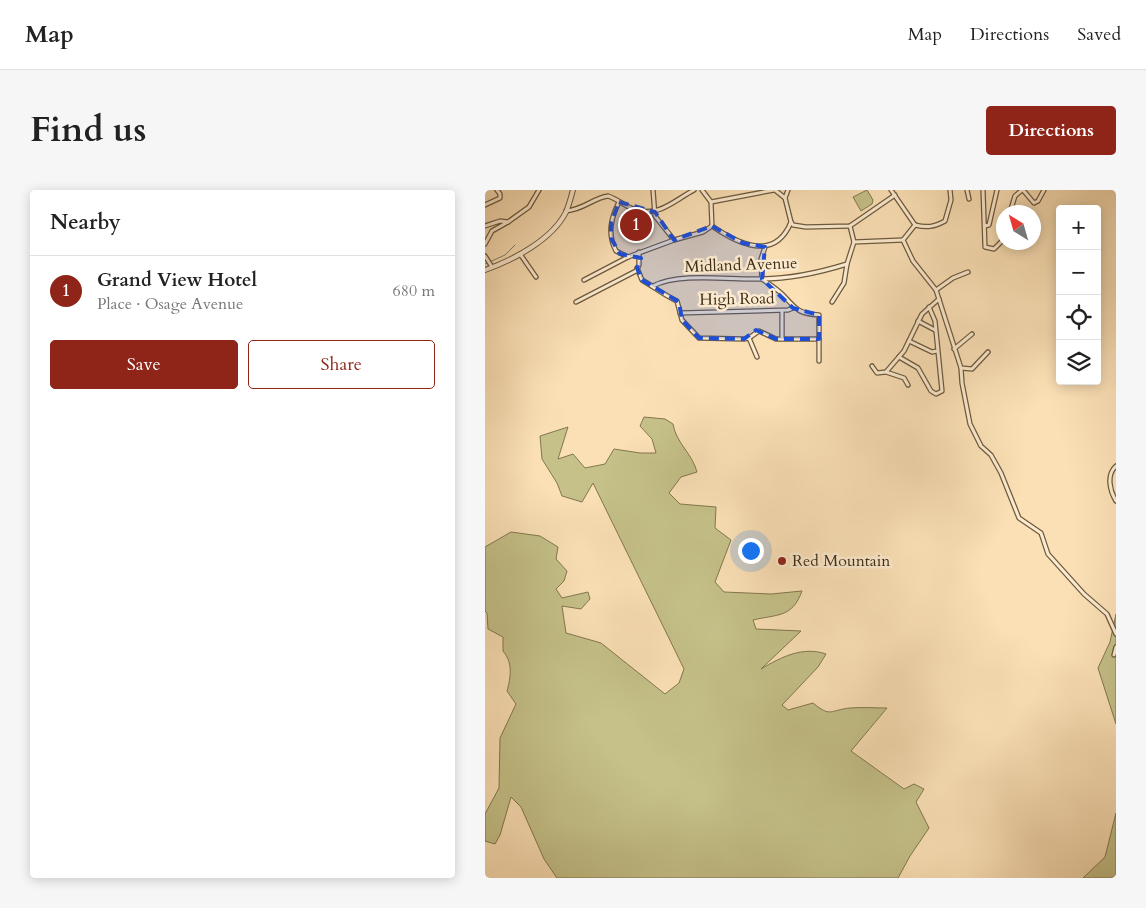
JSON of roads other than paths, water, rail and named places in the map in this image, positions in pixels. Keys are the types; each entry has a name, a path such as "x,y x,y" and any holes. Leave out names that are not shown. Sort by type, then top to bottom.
{"street":[{"path":"485,206 500,198 497,190"},
{"path":"485,244 492,231 508,222 529,206 539,190"},
{"path":"485,270 490,264 519,253 544,236 566,211 573,190"},
{"path":"653,190 655,212 661,225 674,240"},
{"path":"566,211 586,207 605,196 633,209 655,212 673,204 694,190"},
{"path":"702,190 711,202 712,226"},
{"path":"711,202 750,192 775,190 785,198"},
{"path":"788,190 785,198 791,222 793,225 806,227 850,226 895,196"},
{"path":"891,190 915,225 926,228 937,225 945,220 951,200 950,190"},
{"path":"967,190 969,199"},
{"path":"983,190 985,247 988,250 994,250 996,248"},
{"path":"985,226 989,225 997,190"},
{"path":"1012,205 1015,196 1022,190 1034,203 1038,201 1044,190"},
{"path":"619,202 611,223 611,238 616,251 628,257"},
{"path":"485,226 503,220 508,222"},
{"path":"712,226 743,243 765,246 782,238 791,222"},
{"path":"854,242 903,240 915,225"},
{"path":"584,280 639,252 703,232 712,226"},
{"path":"831,302 844,283 847,264 854,242 850,226"},
{"path":"903,240 913,261 936,290 961,368 970,424 981,446 991,455 1001,473 1019,518 1041,533 1047,554 1084,594 1107,614 1116,634"},
{"path":"765,246 761,259 762,280 780,292 793,308 806,314 819,315 819,362"},
{"path":"639,252 637,268 642,280 653,286 663,296 677,301 684,324 697,337 713,340 749,338 759,331 776,338 819,339"},
{"path":"519,253 536,277"},
{"path":"485,256 490,264"},
{"name":"Midland Avenue","path":"653,286 660,282 682,280 762,280 812,274 847,264"},
{"path":"576,302 629,276 637,268"},
{"path":"936,290 953,278 968,272"},
{"path":"886,372 899,357 918,321 929,307 939,300"},
{"path":"899,357 918,368 931,391 935,394 943,391 935,321 929,307"},
{"name":"High Road","path":"680,312 782,310 793,308"},
{"path":"782,310 782,337"},
{"path":"918,321 935,330"},
{"path":"955,349 972,334"},
{"path":"749,338 757,357"},
{"path":"909,341 932,352 937,351"},
{"path":"961,368 972,369 988,352"},
{"path":"872,366 877,373 886,372 904,378 908,385"},
{"path":"1116,466 1110,476 1111,491 1116,501"},
{"path":"1114,655 1116,647"}],"waterway":[{"path":"485,264 505,255 515,245"}],"place":[{"name":"Grand View Hotel","path":"636,225"},
{"name":"Red Mountain","path":"782,561"}]}
